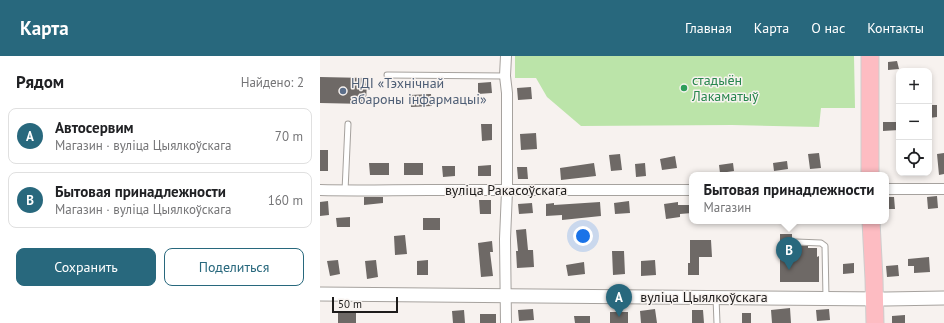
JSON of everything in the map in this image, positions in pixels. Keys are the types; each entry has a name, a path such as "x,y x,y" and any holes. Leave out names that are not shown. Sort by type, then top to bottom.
{"main road":[{"path":"870,56 870,172"},
{"path":"871,224 875,323"}],"street":[{"path":"506,56 506,323"},
{"path":"889,189 944,189"},
{"name":"вуліца Ракасоўскага","path":"320,190 689,190"},
{"name":"вуліца Цыялкоўскага","path":"320,294 944,298"}],"lane":[{"path":"387,75 505,76"},
{"path":"345,191 348,124"},
{"path":"796,242 821,243 825,246 826,298"},
{"path":"716,297 717,323"}],"green space":[{"name":"стадыён Лакаматыў","path":"515,56 854,56 855,108 821,108 819,127 732,125 581,126 547,97 536,78 515,78"}],"building":[{"path":"897,61 899,68 888,70 888,62"},
{"name":"НДІ «Тэхнічнай абароны інфармацыі»","path":"320,77 367,78 366,104 320,103"},
{"path":"491,82 492,93 478,94 478,83"},
{"path":"531,87 532,99 518,100 517,88"},
{"path":"431,94 432,106 411,107 410,95"},
{"path":"932,105 937,105 937,117 932,118"},
{"path":"883,122 896,122 896,130 883,131"},
{"path":"481,124 492,124 492,140 482,141"},
{"path":"536,133 537,149 521,150 520,134"},
{"path":"320,150 328,150 328,171 320,171"},
{"path":"819,153 821,168 810,169 808,154"},
{"path":"944,153 944,174 939,175 937,154"},
{"path":"620,154 622,170 611,171 609,155"},
{"path":"675,156 677,168 662,170 660,159"},
{"path":"787,161 788,169 774,171 773,163"},
{"path":"369,163 389,163 389,175 370,175"},
{"path":"404,163 423,163 423,175 404,175"},
{"path":"594,163 596,176 561,180 560,168"},
{"path":"645,163 646,176 636,177 635,164"},
{"path":"733,163 734,171 720,172 719,165"},
{"path":"491,165 491,176 478,176 478,166"},
{"path":"442,166 455,166 455,176 443,177"},
{"path":"517,167 527,167 528,179 518,179"},
{"path":"937,196 938,208 928,209 927,197"},
{"path":"364,197 383,197 383,203 364,205"},
{"path":"889,197 894,197 895,209 889,209"},
{"path":"479,200 491,200 491,214 480,214"},
{"path":"328,201 329,215 320,216 320,202"},
{"path":"629,201 630,213 615,214 614,203"},
{"path":"600,202 601,216 562,220 562,215 546,216 546,204 554,203 554,205"},
{"path":"678,202 678,205 689,205 689,213 680,214 680,217 666,219 664,204"},
{"path":"532,203 533,213 519,214 518,204"},
{"path":"350,217 350,227 337,227 336,218"},
{"path":"423,218 440,218 440,230 423,230"},
{"path":"526,229 528,250 533,250 534,267 517,268 516,251 518,251 516,230"},
{"path":"780,234 792,234 792,245 817,248 817,257 819,256 819,282 780,282"},
{"path":"405,235 407,254 395,255 394,236"},
{"path":"690,240 711,240 712,257 699,257 699,275 688,275 688,263 690,263"},
{"path":"492,241 493,252 490,252 493,276 481,277 478,243"},
{"path":"612,251 624,251 625,274 613,275"},
{"path":"929,257 930,272 914,273 914,266 908,266 908,259"},
{"path":"338,260 340,274 330,276 327,261"},
{"path":"376,260 378,277 367,279 365,261"},
{"path":"428,260 428,275 417,275 417,261"},
{"path":"655,260 656,275 641,276 641,261"},
{"path":"584,262 585,274 568,276 566,265"},
{"path":"854,263 854,273 843,274 843,264"},
{"path":"898,265 899,276 887,277 886,266"},
{"path":"790,308 791,323 772,323 771,310"},
{"path":"533,309 534,320 519,321 518,310"},
{"path":"655,309 657,323 641,323 640,311"},
{"path":"829,309 830,320 817,321 816,310"},
{"path":"464,310 465,323 453,323 452,311"},
{"path":"692,310 703,310 704,323 692,323"},
{"path":"338,312 356,312 356,323 338,323"},
{"path":"610,312 628,312 628,323 610,323"},
{"path":"742,313 751,313 751,323 742,323"},
{"path":"480,314 496,314 496,323 480,323"},
{"path":"905,315 905,323 892,323 892,316"},
{"path":"574,316 590,316 590,323 575,323"}],"place":[{"name":"стадыён Лакаматыў","path":"684,88"},
{"name":"НДІ «Тэхнічнай абароны інфармацыі»","path":"343,91"},
{"name":"Бытовая принадлежности","path":"789,270"},
{"name":"Автосервим","path":"619,317"}]}
